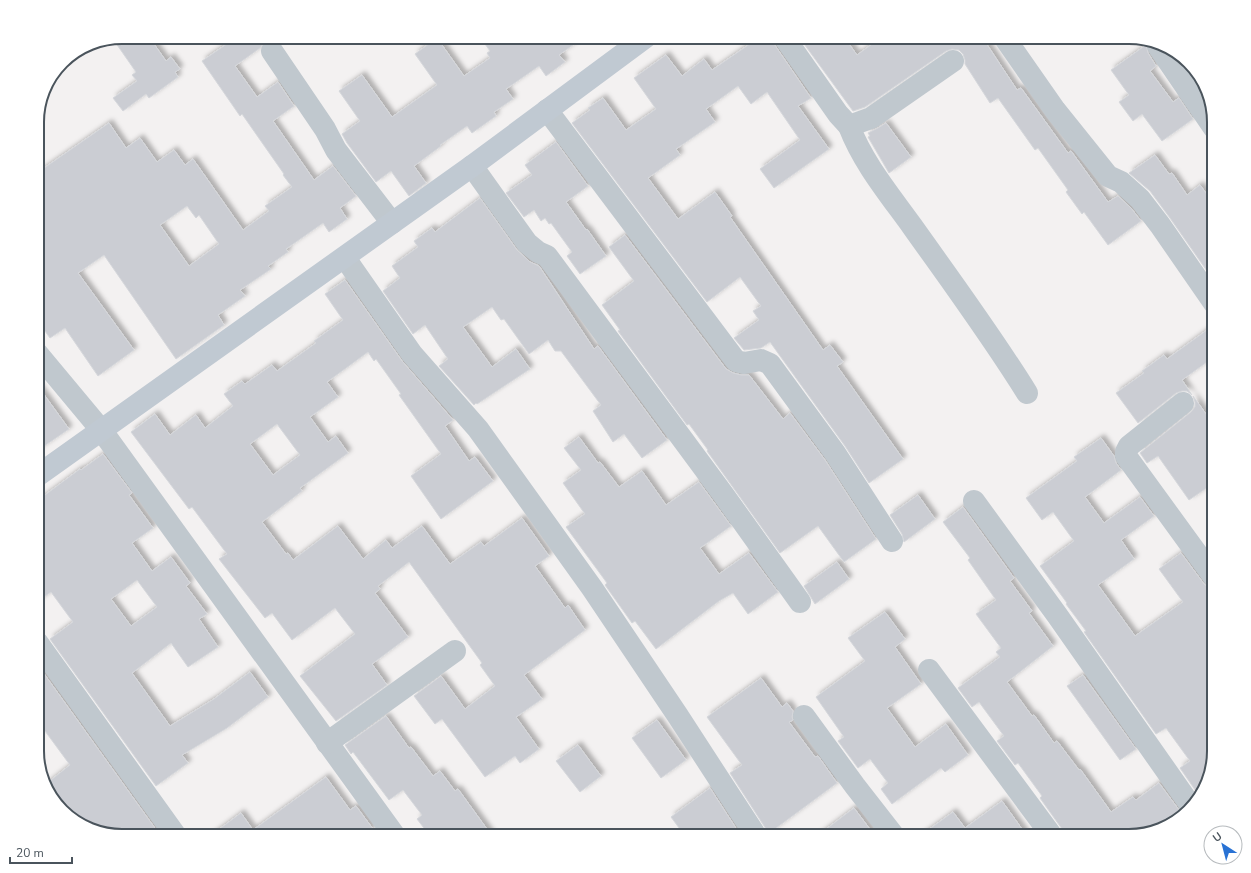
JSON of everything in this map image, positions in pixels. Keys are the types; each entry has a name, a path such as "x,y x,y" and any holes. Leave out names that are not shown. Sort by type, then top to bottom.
{"street":[{"path":"44,471 345,258 637,44"},
{"path":"789,44 833,109 849,126 855,142 877,176 1006,359 1027,393"},
{"path":"1009,44 1055,110 1108,176 1121,182 1144,204 1207,293"},
{"path":"272,51 325,129 336,150 392,223"},
{"path":"1162,51 1207,117"},
{"path":"849,126 871,118 953,61"},
{"path":"547,110 736,361 744,363 761,360 770,364 835,453 892,541"},
{"path":"472,166 527,243 538,252 547,256 723,494 800,602"},
{"path":"345,258 412,354 478,429 592,588 751,829"},
{"path":"44,361 102,431 390,829"},
{"path":"1183,403 1129,446 1126,456 1207,567"},
{"path":"974,501 1057,615 1188,802"},
{"path":"327,742 455,651"},
{"path":"44,652 171,829"},
{"path":"929,670 1047,829"},
{"path":"804,716 889,829"}],"building":[{"path":"117,44 154,44 166,61 171,57 180,69 175,72 178,77 149,98 146,94 123,111 113,98 137,81 132,75 136,72"},
{"path":"227,44 263,44 260,48 235,66 257,97 278,82 294,106 273,121 314,180 333,166 356,196 340,208 347,219 329,232 323,223 286,249 288,252 268,266 271,269 240,290 245,296 218,315 224,325 176,359 104,255 78,273 134,350 98,376 65,328 50,338 44,330 44,168 109,123 126,148 140,138 157,162 174,150 185,165 193,159 243,230 269,211 265,206 292,187 242,114 240,116 202,61","holes":["187,206 196,218 199,215 219,244 189,266 160,225"]},
{"path":"429,44 441,44 464,76 490,58 487,53 490,51 485,44 574,44 559,55 565,62 546,76 539,66 506,89 513,99 494,112 496,116 472,133 467,126 414,166 426,183 409,196 391,171 376,182 342,134 360,121 339,91 362,75 392,117 437,85 415,54"},
{"path":"750,44 774,44 811,98 798,106 829,149 774,188 760,169 800,140 767,92 751,104 738,86 706,109 715,122 676,149 680,155 648,178 678,219 715,192 732,216 730,217 823,350 830,345 843,362 837,366 903,459 869,483 845,446 770,342 761,348 744,350 734,338 759,320 753,311 761,306 740,277 707,302 572,123 590,110 588,108 603,98 626,130 656,109 634,78 666,55 682,76 704,59 712,70"},
{"path":"804,44 849,44 857,55 872,44 987,44 1017,90 1021,88 1068,153 1071,151 1108,202 1118,196 1131,208 1141,221 1108,245 1084,212 1082,214 1066,192 1068,190 1038,148 1035,150 998,98 990,103 965,64 963,54 959,50 952,49 946,51 865,107 853,111"},
{"path":"1144,46 1146,46 1148,53 1156,66 1150,71 1173,102 1179,98 1193,119 1162,141 1142,114 1133,121 1119,102 1129,95 1111,70"},
{"path":"886,123 911,157 889,173 868,137 870,136 868,133"},
{"path":"556,142 588,186 566,202 606,256 580,274 567,256 572,252 551,223 549,224 545,218 541,221 534,210 524,217 506,193 532,175 525,165"},
{"path":"1155,155 1169,174 1172,173 1187,195 1200,185 1207,194 1207,271 1150,191 1129,173"},
{"path":"480,198 517,250 530,262 539,266 594,349 598,346 667,440 642,458 624,434 613,442 593,411 601,405 561,351 555,351 548,340 529,354 504,319 501,320 492,307 463,327 492,367 516,349 530,369 474,405 439,366 448,359 425,325 413,334 383,291 400,278 392,266 418,247 414,241 432,228 435,232"},
{"path":"625,235 726,369 733,373 749,375 783,419 790,413 825,460 876,539 844,562 818,526 780,553 707,451 708,450 689,424 687,425 618,331 620,330 602,305 634,281 609,247"},
{"path":"345,280 402,361 453,420 445,426 469,461 475,457 493,481 441,519 411,476 441,454 399,395 401,394 376,359 374,361 368,352 327,382 338,397 310,417 328,442 336,436 348,453 300,488 302,491 262,522 286,554 288,553 293,560 338,526 363,559 386,540 392,548 422,526 450,564 481,542 484,546 522,518 549,556 535,566 565,608 568,605 585,630 524,675 542,699 516,717 539,749 520,763 515,756 485,777 442,719 435,724 414,696 441,676 465,709 495,686 480,665 482,663 409,562 378,586 380,589 375,593 408,637 372,664 387,685 336,721 300,676 355,634 335,608 292,640 272,613 265,618 219,559 227,554 192,507 189,509 131,432 155,414 170,435 196,415 205,428 233,406 224,394 242,381 245,384 272,365 277,371 316,343 314,341 343,320 325,294","holes":["277,424 300,455 273,475 250,444"]},
{"path":"1207,330 1207,362 1182,380 1192,395 1187,391 1176,393 1138,423 1116,393 1144,373 1142,371 1164,355 1167,359"},
{"path":"44,395 69,429 44,446"},
{"path":"1193,396 1207,415 1207,488 1189,500 1158,456 1147,463 1140,453 1191,412 1195,407"},
{"path":"579,437 598,463 600,462 619,487 642,471 666,505 699,482 731,526 700,548 719,574 749,553 778,592 748,614 733,593 719,601 656,649 635,621 632,623 605,585 607,583 566,527 585,514 563,483 581,470 564,448"},
{"path":"1101,438 1114,456 1116,463 1121,470 1085,497 1104,523 1140,497 1154,516 1121,540 1134,559 1098,585 1135,636 1183,602 1159,569 1181,553 1207,586 1207,756 1203,776 1196,791 1180,768 1190,761 1166,728 1156,734 1084,632 1086,631 1040,566 1074,541 1053,512 1042,520 1026,498 1077,461 1074,457"},
{"path":"103,454 132,493 129,495 153,528 132,543 152,571 171,557 190,583 186,586 207,614 199,619 218,647 188,667 171,643 132,673 170,726 214,699 250,672 268,697 227,728 182,755 188,763 156,786 50,639 73,622 51,592 44,597 44,496 80,469 81,470","holes":["137,580 157,607 131,626 111,599"]},
{"path":"918,495 935,519 904,542 902,534 890,515"},
{"path":"963,507 1014,578 1010,581 1032,611 1029,613 1053,646 1007,682 1032,716 1034,715 1054,743 1057,741 1079,770 1080,769 1111,812 1133,797 1136,800 1159,783 1179,810 1176,813 1159,823 1139,828 1062,829 1040,798 1042,796 1018,763 1015,765 997,741 1004,736 979,702 972,707 958,688 1000,657 996,652 1001,648 976,614 996,600 968,560 970,558 943,522"},
{"path":"837,562 849,579 815,604 804,586"},
{"path":"885,612 905,639 895,647 921,684 887,708 915,747 946,724 968,755 945,772 941,768 892,804 881,789 888,783 870,759 858,768 838,741 844,737 816,697 865,661 848,638"},
{"path":"44,674 156,829 122,829 97,825 79,816 67,806 60,798 50,781 70,765 45,731"},
{"path":"1083,675 1136,749 1120,760 1067,686"},
{"path":"761,678 782,707 787,703 793,711 793,720 789,722 815,757 818,756 837,783 775,829 766,829 730,773 742,765 707,717"},
{"path":"386,716 409,748 411,747 433,776 440,771 455,791 458,789 487,829 425,829 417,819 422,815 403,790 389,800 353,752 351,754 345,745"},
{"path":"657,720 686,760 661,778 632,738"},
{"path":"578,745 601,776 580,792 556,761"},
{"path":"326,777 350,810 356,806 373,829 254,829"},
{"path":"710,788 736,829 680,829 671,817"},
{"path":"1002,801 1022,829 930,829 953,812 965,828"},
{"path":"854,808 870,829 826,829"},
{"path":"241,813 252,829 219,829"}]}
